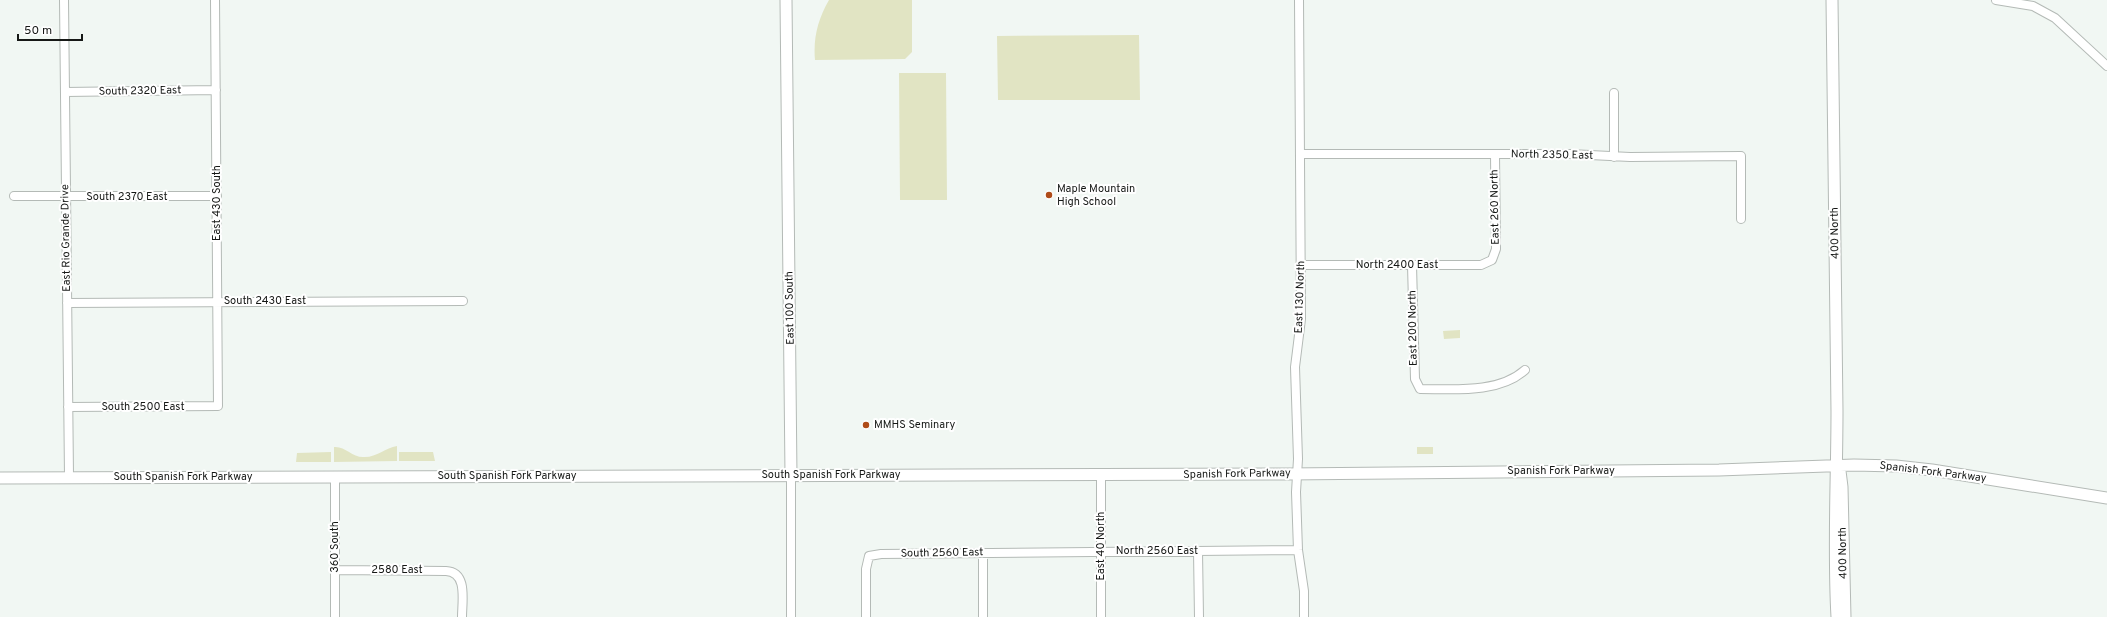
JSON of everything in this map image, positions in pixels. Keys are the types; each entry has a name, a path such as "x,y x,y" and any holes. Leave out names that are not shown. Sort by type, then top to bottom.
{"street":[{"name":"East Rio Grande Drive","path":"64,0 68,476"},
{"name":"East 430 South","path":"215,0 218,406"},
{"name":"East 100 South","path":"786,0 791,617"},
{"name":"East 130 North","path":"1299,0 1301,319 1295,367 1298,550 1304,590 1304,617"},
{"name":"400 North","path":"1832,0 1837,465 1835,489 1838,617"},
{"path":"1996,0 2033,6 2040,9 2065,26 2107,66"},
{"name":"South 2320 East","path":"64,92 216,90"},
{"path":"1614,93 1614,156"},
{"name":"North 2350 East","path":"1300,154 1570,154 1614,156 1741,156 1741,219"},
{"name":"East 260 North","path":"1492,260 1496,249 1495,154"},
{"name":"South 2370 East","path":"14,196 217,196"},
{"name":"North 2400 East","path":"1301,266 1482,265 1492,260"},
{"name":"East 200 North","path":"1412,265 1415,379 1420,389 1472,389 1514,380 1524,370"},
{"name":"South 2430 East","path":"67,303 218,301 463,301"},
{"name":"South 2500 East","path":"68,408 218,406"},
{"name":"400 North","path":"1837,465 1842,487 1845,617"},
{"name":"Spanish Fork Parkway","path":"1013,474 1101,475 1719,470 1837,465 1896,466 2107,498"},
{"name":"South Spanish Fork Parkway","path":"0,478 68,476 335,477 1013,474"},
{"name":"East 40 North","path":"1101,475 1101,617"},
{"name":"360 South","path":"335,477 335,617"},
{"name":"North 2560 East","path":"1015,552 1298,550"},
{"path":"1198,551 1199,617"},
{"name":"South 2560 East","path":"866,617 866,569 869,556 880,554 1015,552"},
{"path":"983,553 983,617"},
{"name":"2580 East","path":"335,570 446,571 457,574 462,584 462,617"}],"green space":[{"path":"829,0 912,0 912,52 905,59 815,60 817,29"},
{"path":"1139,35 1140,100 998,100 997,36"},
{"path":"899,73 946,73 947,200 900,200"},
{"path":"1460,330 1460,338 1444,339 1443,331"},
{"path":"397,446 397,461 334,462 334,447 342,448 359,457 368,457"},
{"path":"1417,447 1433,447 1433,454 1417,454"},
{"path":"331,452 331,462 296,462 297,453"},
{"path":"399,452 433,452 435,461 399,461"}],"place":[{"name":"Maple Mountain High School","path":"1049,195"},
{"name":"MMHS Seminary","path":"866,425"}]}
